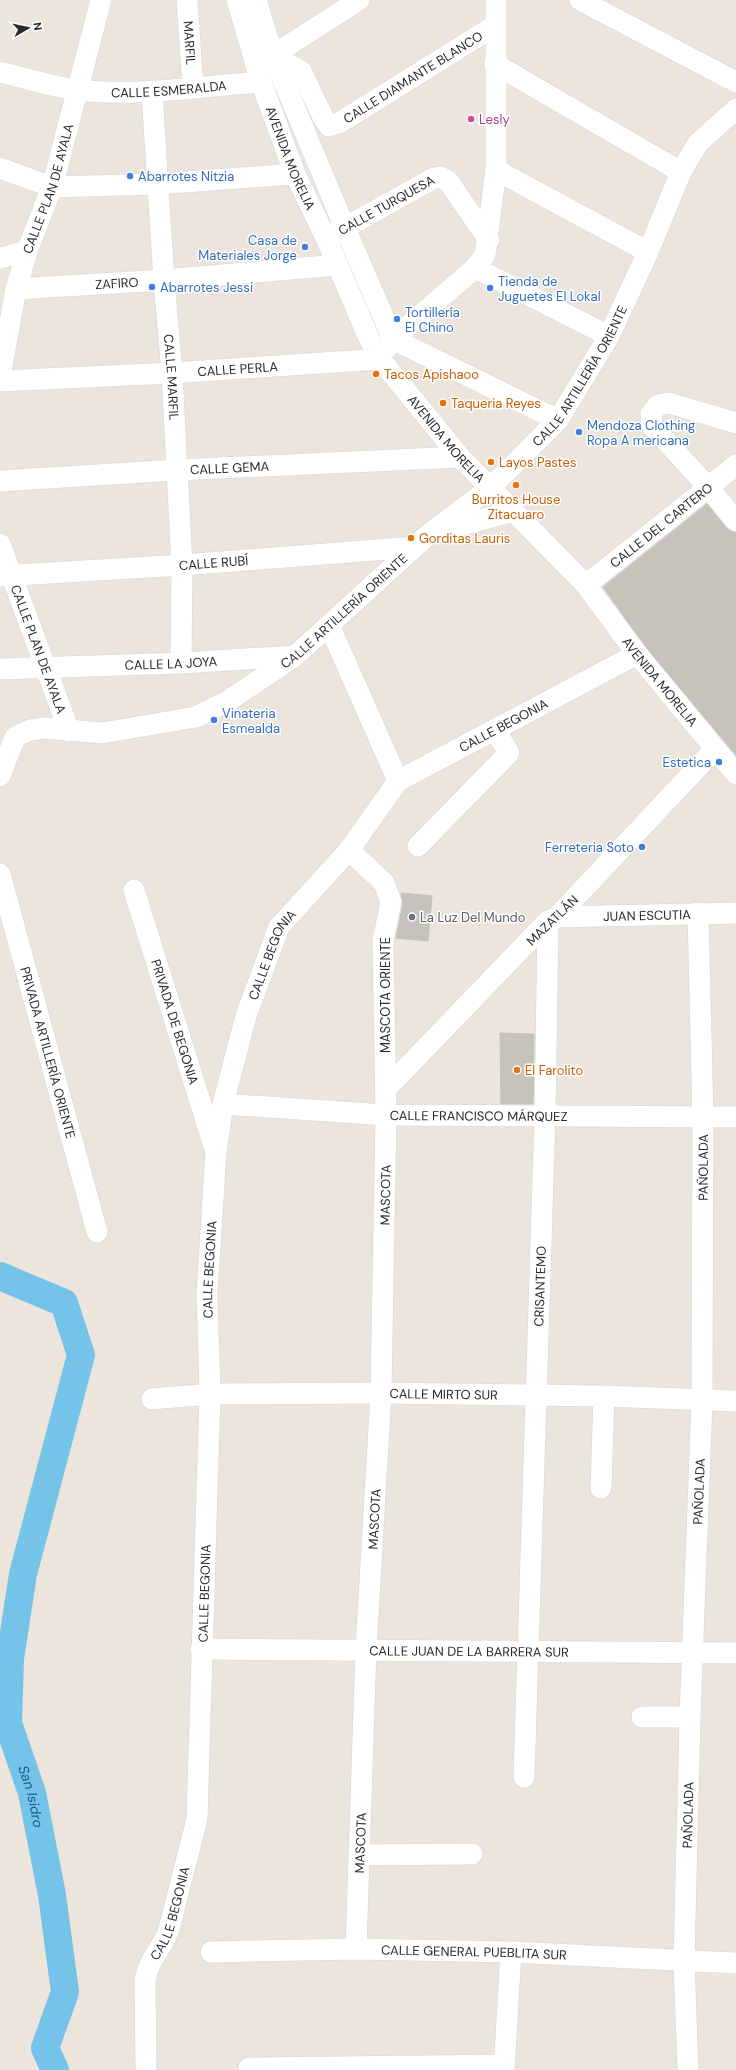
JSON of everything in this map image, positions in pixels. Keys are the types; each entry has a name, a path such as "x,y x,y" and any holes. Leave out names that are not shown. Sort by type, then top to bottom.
{"street":[{"name":"CALLE PLAN DE AYALA","path":"0,377 16,289 27,251 52,187 101,0"},
{"name":"MARFIL","path":"187,0 192,87"},
{"name":"AVENIDA MORELIA","path":"237,0 263,68 295,174 326,238 380,359 460,456 586,585 637,654 736,774"},
{"path":"256,0 263,68 345,228 393,339 558,420"},
{"path":"263,68 359,0"},
{"path":"380,359 393,339 474,268 486,255 489,240 496,170 496,0"},
{"path":"580,0 736,82"},
{"name":"CALLE DIAMANTE BLANCO","path":"263,68 301,71 324,119 329,126 339,123 496,25"},
{"path":"495,64 681,172"},
{"name":"CALLE ESMERALDA","path":"0,72 77,90 152,93 192,87 263,68"},
{"name":"CALLE MARFIL","path":"152,93 164,280 172,373 182,565 181,663"},
{"name":"CALLE ARTILLERÍA ORIENTE","path":"0,776 15,737 30,730 45,728 102,733 196,717 228,701 295,656 421,540 490,487 558,420 609,336 648,252 681,172 698,143 736,110"},
{"path":"0,168 52,187 158,184 295,174"},
{"path":"496,170 648,252"},
{"name":"CALLE TURQUESA","path":"326,238 434,178 440,177 448,181 489,240"},
{"path":"0,258 27,251"},
{"name":"ZAFIRO","path":"16,289 164,280 338,265"},
{"path":"474,268 609,336"},
{"name":"CALLE PERLA","path":"0,381 172,373 380,359"},
{"path":"736,423 669,403 658,405 651,414 652,426 709,488 736,521"},
{"name":"CALLE GEMA","path":"0,481 176,470 460,456"},
{"name":"CALLE DEL CARTERO","path":"586,585 736,465"},
{"name":"CALLE RUBÍ","path":"6,576 182,565 421,540 514,511"},
{"name":"CALLE PLAN DE AYALA","path":"0,544 6,576 46,667 69,731"},
{"path":"329,625 398,781"},
{"name":"CALLE BEGONIA","path":"146,2070 145,1980 148,1966 166,1939 197,1819 210,1394 207,1294 216,1152 223,1104 246,1016 278,927 349,850 398,781 637,654"},
{"name":"CALLE LA JOYA","path":"0,669 181,663 295,656"},
{"path":"418,846 509,754 495,730"},
{"name":"MAZATLÁN","path":"386,1089 553,919 715,749"},
{"name":"MASCOTA ORIENTE","path":"349,850 384,883 391,902 383,941 386,1089"},
{"name":"PRIVADA ARTILLERÍA ORIENTE","path":"0,874 97,1232"},
{"name":"PRIVADA DE BEGONIA","path":"134,890 216,1152"},
{"name":"JUAN ESCUTIA","path":"553,919 698,913 736,913"},
{"name":"PAÑOLADA","path":"688,2070 684,1961 692,1653 702,1400 703,1117 698,913"},
{"name":"CRISANTEMO","path":"524,1777 545,1117 553,919"},
{"name":"MASCOTA","path":"356,1949 366,1649 382,1393 386,1089"},
{"name":"CALLE FRANCISCO MÁRQUEZ","path":"223,1104 386,1115 736,1117"},
{"name":"CALLE MIRTO SUR","path":"152,1399 210,1394 382,1393 604,1396 736,1401"},
{"path":"600,1488 604,1396"},
{"name":"CALLE JUAN DE LA BARRERA SUR","path":"201,1649 529,1650 736,1653"},
{"path":"642,1717 690,1717"},
{"path":"359,1855 472,1854"},
{"name":"CALLE GENERAL PUEBLITA SUR","path":"211,1952 356,1949 511,1952 684,1961 736,1962"},
{"path":"249,2068 504,2068 511,1952"}],"building":[{"path":"707,504 727,529 736,533 736,755 646,647 603,587"},
{"name":"La Luz Del Mundo","path":"401,893 432,896 428,941 396,938 403,904"},
{"name":"El Farolito","path":"500,1033 534,1034 533,1104 501,1104"}],"waterway":[{"name":"San Isidro","path":"0,1276 64,1303 81,1355 23,1574 10,1659 8,1723 32,1793 52,1895 65,1992 45,2048 55,2070"}],"place":[{"name":"Lesly","path":"471,119"},
{"name":"Abarrotes Nitzia","path":"130,176"},
{"name":"Casa de Materiales Jorge","path":"305,247"},
{"name":"Abarrotes Jessi","path":"152,287"},
{"name":"Tienda de Juguetes El Lokal","path":"490,288"},
{"name":"Tortillería El Chino","path":"397,319"},
{"name":"Tacos Apishaoo","path":"376,374"},
{"name":"Taqueria Reyes","path":"443,403"},
{"name":"Mendoza Clothing Ropa A mericana","path":"579,432"},
{"name":"Layos Pastes","path":"491,462"},
{"name":"Burritos House Zitacuaro","path":"516,485"},
{"name":"Gorditas Lauris","path":"411,538"},
{"name":"Vinateria Esmealda","path":"214,720"},
{"name":"Estetica","path":"719,762"},
{"name":"Ferreteria Soto","path":"642,847"},
{"name":"La Luz Del Mundo","path":"412,917"},
{"name":"El Farolito","path":"517,1070"}]}
